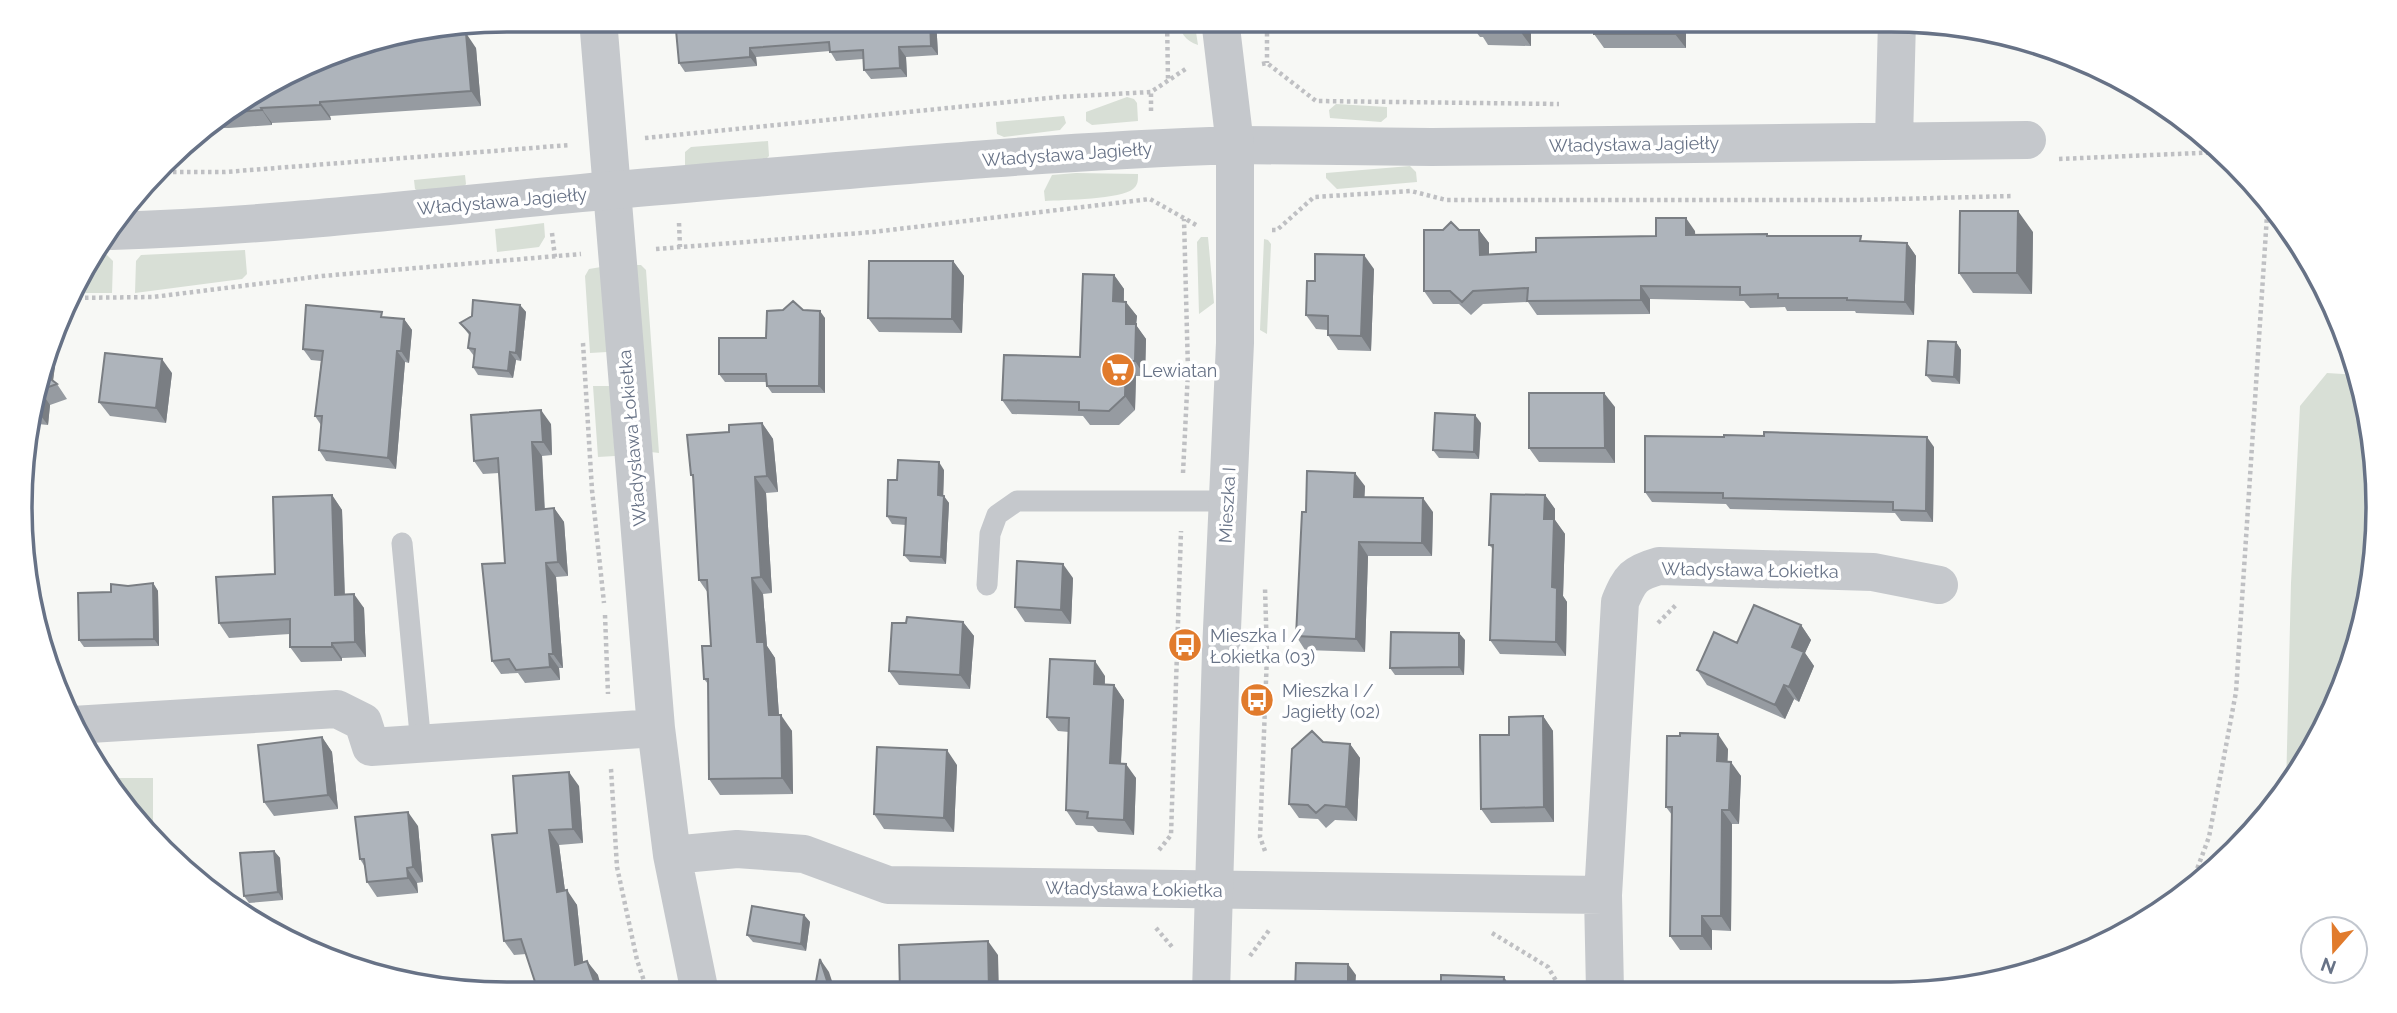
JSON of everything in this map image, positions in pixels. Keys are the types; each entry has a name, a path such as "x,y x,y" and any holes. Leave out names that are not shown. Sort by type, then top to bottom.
{"street":[{"name":"Władysława Łokietka","path":"599,32 656,728 672,855 698,982"},
{"name":"Mieszka I","path":"1211,982 1227,501 1235,343 1235,145 1222,32"},
{"path":"1894,140 1897,32"},
{"name":"Władysława Jagiełły","path":"121,230 201,228 1048,155 1235,145 1432,147 2026,140"},
{"name":"Władysława Łokietka","path":"1605,982 1602,895 1620,602 1629,580 1643,571 1659,566 1873,572 1939,585"},
{"path":"84,724 337,709 363,722 371,747 656,728"},
{"name":"Władysława Łokietka","path":"672,855 737,849 804,854 888,885 1602,895"}],"lane":[{"path":"986,586 990,534 997,515 1017,501 1227,501"},
{"path":"402,543 421,745"}],"path":[{"path":"1167,32 1168,80"},
{"path":"1267,32 1267,63 1316,101 1565,104"},
{"path":"672,136 1059,97 1151,92 1189,67"},
{"path":"2026,140 2029,160 2208,153"},
{"path":"170,172 225,172 546,147"},
{"path":"1276,243 1277,230 1314,197 1411,191 1446,200 1857,200 2013,196"},
{"path":"680,247 873,232 1150,199 1200,227"},
{"path":"2197,870 2209,837 2236,692 2267,217"},
{"path":"1179,954 1141,912 1142,873 1171,835 1188,371 1184,219"},
{"path":"576,255 577,268"},
{"path":"79,298 153,298 322,276 555,257"},
{"path":"582,333 592,490 605,612 607,731 617,867 644,982"},
{"path":"1248,959 1271,927 1269,862 1260,837 1267,655 1265,578"},
{"path":"1490,932 1548,968 1557,982"}],"shaded area":[{"path":"1182,32 1196,32 1198,45 1190,41"},
{"path":"1127,97 1137,103 1138,121 1092,125 1086,121 1086,112"},
{"path":"1336,104 1387,107 1387,117 1381,122 1330,118 1329,110"},
{"path":"1064,116 1066,123 1060,130 1004,137 997,134 996,122"},
{"path":"768,141 769,156 766,159 685,169 685,152 691,147"},
{"path":"1410,166 1416,172 1417,182 1337,189 1326,178 1326,173"},
{"path":"1138,174 1138,181 1133,189 1117,195 1045,201 1044,191 1052,175"},
{"path":"465,175 466,184 462,190 421,193 415,189 414,180"},
{"path":"544,223 545,237 539,247 497,252 495,229"},
{"path":"1201,237 1208,237 1214,303 1199,314 1197,242"},
{"path":"1264,239 1271,244 1267,334 1260,330"},
{"path":"245,250 247,274 242,279 135,293 136,261 141,255"},
{"path":"104,255 113,261 112,293 82,293"},
{"path":"636,265 641,265 646,270 659,453 651,452"},
{"path":"601,267 607,352 590,353 585,276 589,269"},
{"path":"2327,373 2346,374 2361,445 2366,506 2356,599 2340,659 2317,717 2287,768 2291,583 2300,406"},
{"path":"593,386 610,386 615,456 598,457"},
{"path":"118,778 153,778 153,824"}],"building":[{"path":"676,32 930,32 931,46 899,47 900,68 864,70 863,50 830,52 829,42 750,48 750,57 679,63"},
{"path":"1594,32 1675,32 1675,34"},
{"path":"466,34 471,91 320,102 320,105 261,108 262,110 244,111 296,80 354,57 414,41"},
{"path":"1960,211 2018,211 2017,273 1959,273"},
{"path":"1656,218 1686,218 1686,235 1861,236 1860,241 1907,243 1905,302 1847,298 1778,298 1778,294 1740,295 1740,287 1641,286 1641,300 1527,301 1528,288 1473,291 1462,302 1450,291 1424,291 1424,230 1443,230 1451,222 1459,230 1479,230 1480,255 1536,252 1536,238 1656,236"},
{"path":"1315,254 1364,255 1361,336 1328,335 1328,316 1306,315 1307,281 1315,281"},
{"path":"869,261 953,261 952,319 868,318"},
{"name":"Lewiatan","path":"1083,274 1114,275 1113,301 1126,302 1126,324 1136,324 1135,361 1126,361 1125,396 1109,411 1079,410 1079,402 1002,400 1004,355 1080,357"},
{"path":"473,300 520,305 516,353 510,352 508,371 473,367 475,349 468,348 470,333 460,323 472,316"},
{"path":"793,301 803,310 820,311 819,386 767,386 766,374 719,374 719,338 766,338 767,311 783,310"},
{"path":"306,305 382,312 381,317 404,319 401,351 397,351 388,458 319,450 322,416 315,416 323,351 303,349"},
{"path":"1928,341 1956,342 1954,377 1926,375"},
{"path":"105,353 162,359 156,408 99,402"},
{"path":"50,378 57,384 47,387"},
{"path":"1529,393 1604,393 1605,448 1529,448"},
{"path":"541,410 543,442 532,442 536,510 554,508 558,562 546,563 553,654 549,654 550,667 516,670 509,659 492,661 482,564 505,563 498,458 474,461 471,415"},
{"path":"1435,413 1475,415 1474,452 1433,450"},
{"path":"762,423 767,476 755,477 761,577 752,578 757,642 764,642 769,715 781,715 782,778 709,779 708,679 704,679 702,646 711,646 707,580 699,580 693,475 687,435 729,432 729,425"},
{"path":"1764,432 1927,437 1926,511 1893,510 1893,502 1723,498 1723,493 1645,492 1645,436 1764,436"},
{"path":"898,460 939,462 938,495 944,496 941,557 904,555 906,518 887,516 888,480 897,480"},
{"path":"1307,471 1355,473 1354,497 1423,498 1422,543 1359,542 1356,639 1296,636 1302,512 1306,512"},
{"path":"1491,494 1545,495 1544,519 1554,519 1552,587 1557,588 1556,642 1490,640 1493,545 1489,545"},
{"path":"332,495 335,595 354,594 355,642 332,643 332,647 290,647 290,619 219,623 216,577 275,574 273,497"},
{"path":"1017,561 1063,564 1061,610 1015,607"},
{"path":"153,583 154,639 79,640 78,593 111,592 111,584 128,586"},
{"path":"1754,605 1801,625 1792,647 1804,652 1789,687 1784,685 1775,705 1697,670 1714,632 1737,643"},
{"path":"907,617 963,622 960,675 889,671 892,623 906,623"},
{"path":"1391,632 1459,633 1459,667 1390,668"},
{"path":"1050,659 1095,661 1094,684 1114,685 1110,763 1126,764 1124,820 1087,818 1088,812 1066,810 1069,718 1047,717"},
{"path":"1543,716 1544,807 1481,809 1480,735 1509,735 1509,717"},
{"path":"1312,731 1323,742 1350,744 1346,807 1325,805 1316,813 1308,805 1289,804 1292,749"},
{"path":"1680,733 1718,734 1717,761 1731,762 1729,810 1722,810 1721,916 1702,916 1702,936 1670,936 1672,807 1666,807 1667,736 1680,736"},
{"path":"322,737 328,795 264,802 258,745"},
{"path":"877,747 947,750 944,818 874,814"},
{"path":"569,772 573,829 549,830 557,892 567,890 575,965 587,961 594,982 535,982 521,939 504,941 492,835 517,833 513,776"},
{"path":"408,812 413,867 407,868 408,878 367,882 364,859 360,859 355,817"},
{"path":"274,851 278,892 244,896 240,853"},
{"path":"752,906 804,915 801,944 747,935"},
{"path":"988,941 989,982 900,982 899,945"},
{"path":"820,959 827,982 816,982"},
{"path":"1296,963 1348,964 1348,982 1295,982"},
{"path":"1441,975 1504,977 1504,982 1441,982"}],"place":[{"name":"Lewiatan","path":"1118,370"},
{"name":"Mieszka I / Łokietka (03)","path":"1185,645"},
{"name":"Mieszka I / Jagiełły (02)","path":"1257,700"}]}
